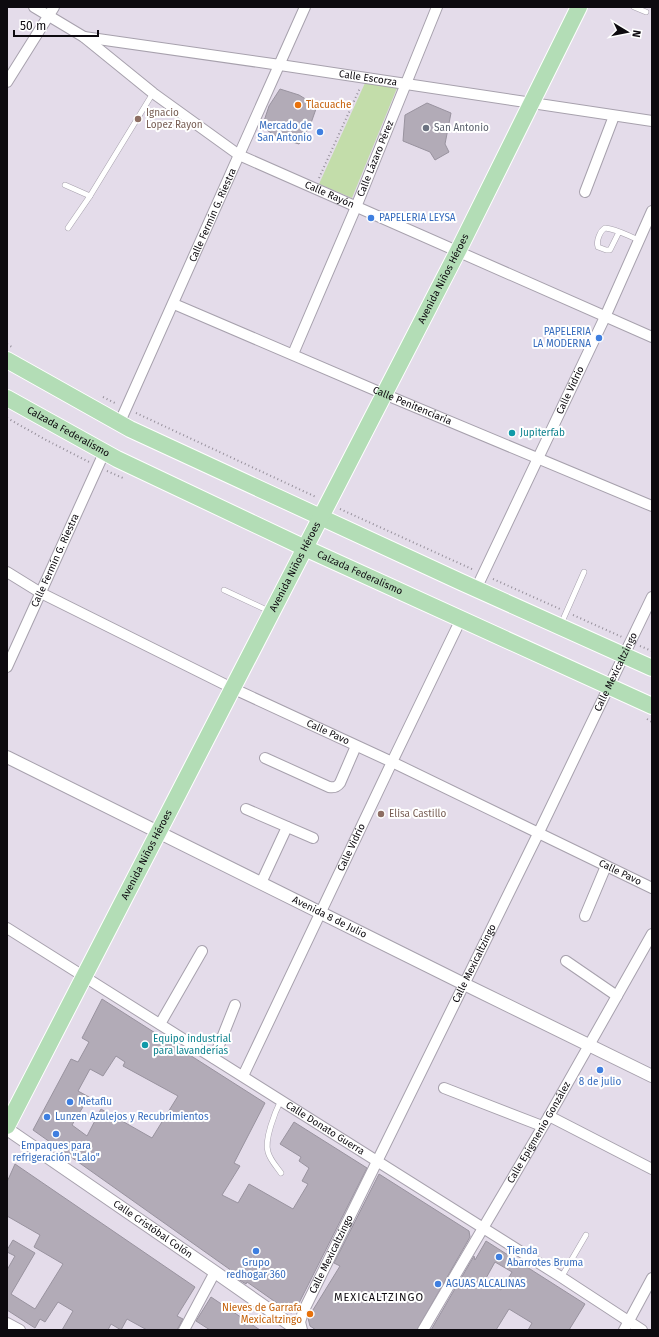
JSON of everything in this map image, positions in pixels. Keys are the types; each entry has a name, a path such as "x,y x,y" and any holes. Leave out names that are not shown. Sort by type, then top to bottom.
{"main road":[{"name":"Avenida Niños Héroes","path":"7,1126 458,251 579,7"},
{"path":"7,360 119,424 476,589 652,668"},
{"name":"Calzada Federalismo","path":"7,398 104,453 304,548 652,706"}],"street":[{"name":"Calle Rayón","path":"34,7 51,11 153,94 239,155 652,337"},
{"name":"Calle Fermín G. Riestra","path":"119,424 174,304 305,7"},
{"name":"Calle Lázaro Pérez","path":"293,354 356,207 437,7"},
{"path":"7,82 51,11"},
{"name":"Calle Escorza","path":"84,37 652,121"},
{"path":"585,192 614,116"},
{"name":"Calle Vidrio","path":"476,589 605,317 652,211"},
{"name":"Calle Penitenciaria","path":"174,304 652,506"},
{"name":"Calle Fermín G. Riestra","path":"7,668 104,453"},
{"name":"Calle Pavo","path":"7,572 41,593 232,688 392,762 652,888"},
{"name":"Calle Mexicaltzingo","path":"302,1330 300,1322 304,1312 538,834 652,597"},
{"name":"Calle Vidrio","path":"243,1076 461,619"},
{"path":"265,758 333,788 340,783 356,746"},
{"name":"Avenida 8 de Julio","path":"7,757 652,1076"},
{"path":"246,809 313,838"},
{"path":"261,883 287,827"},
{"path":"585,916 606,866"},
{"name":"Calle Donato Guerra","path":"7,928 560,1277 626,1326 642,1330"},
{"name":"Calle Epigmenio González","path":"423,1330 549,1116 652,934"},
{"path":"160,1024 202,951"},
{"path":"566,961 617,996"},
{"path":"214,1058 236,1005"},
{"path":"444,1088 542,1126"},
{"path":"549,1116 652,1169"},
{"name":"Calle Cristóbal Colón","path":"7,1129 298,1330"},
{"path":"184,1330 215,1272"},
{"path":"626,1326 652,1278"},
{"path":"7,1322 20,1330"}],"lane":[{"path":"634,7 646,12"},
{"path":"68,228 90,196 153,94"},
{"path":"66,185 90,196"},
{"path":"619,232 610,250 598,247 597,242 603,229 608,228 619,232 639,240"},
{"path":"560,626 584,572"},
{"path":"224,590 272,612"},
{"path":"281,1100 267,1145 268,1152 281,1173"},
{"path":"560,1277 586,1235"}],"path":[{"path":"314,189 364,78"}],"green space":[{"path":"365,83 397,88 352,198 319,184"}],"building":[{"path":"280,89 299,95 317,106 310,126 299,144 279,138 262,127 269,106"},
{"name":"San Antonio","path":"427,103 451,113 445,144 449,152 435,160 430,152 403,141 405,115"},
{"path":"102,999 265,1103 234,1163 240,1166 222,1195 238,1203 249,1184 293,1209 308,1184 302,1181 309,1168 299,1161 301,1157 280,1144 294,1122 367,1168 295,1311 291,1313 247,1282 246,1284 230,1274 232,1271 33,1130 71,1059 78,1062 89,1042 82,1038","holes":["116,1056 125,1062 123,1066 178,1096 152,1138 101,1109 87,1136 72,1125 89,1097 78,1091 90,1069 103,1076"]},
{"path":"15,1164 195,1287 177,1316 183,1319 177,1330 147,1330 127,1319 121,1330 111,1324 108,1330 62,1330 73,1311 58,1302 45,1322 40,1319 35,1328 7,1310 7,1270 15,1256 7,1252 7,1250 13,1240 35,1253 11,1294 35,1309 63,1264 34,1247 40,1235 7,1216 7,1182"},
{"path":"379,1174 469,1231 470,1237 417,1330 316,1330 310,1326 308,1318 340,1266 334,1263"},
{"path":"486,1241 585,1304 569,1330 528,1330 532,1323 509,1309 496,1330 431,1330 474,1256 475,1260","holes":["495,1262 512,1272 501,1290 485,1280"]},
{"path":"211,1297 260,1330 210,1330 196,1321"}],"place":[{"name":"Tlacuache","path":"298,105"},
{"name":"Ignacio Lopez Rayon","path":"138,119"},
{"name":"San Antonio","path":"426,128"},
{"name":"Mercado de San Antonio","path":"320,132"},
{"name":"PAPELERIA LEYSA","path":"371,218"},
{"name":"PAPELERIA LA MODERNA","path":"599,338"},
{"name":"Jupiterfab","path":"512,433"},
{"name":"Elisa Castillo","path":"381,814"},
{"name":"Equipo industrial para lavanderías","path":"145,1045"},
{"name":"8 de julio","path":"600,1070"},
{"name":"Metaflu","path":"70,1102"},
{"name":"Lunzen Azulejos y Recubrimientos","path":"47,1117"},
{"name":"Empaques para refrigeración \"Lalo\"","path":"56,1134"},
{"name":"Grupo redhogar 360","path":"256,1251"},
{"name":"Tienda Abarrotes Bruma","path":"499,1257"},
{"name":"AGUAS ALCALINAS","path":"438,1284"},
{"name":"Nieves de Garrafa Mexicaltzingo","path":"310,1314"}],"district":[{"name":"MEXICALTZINGO","path":"379,1297"}]}
